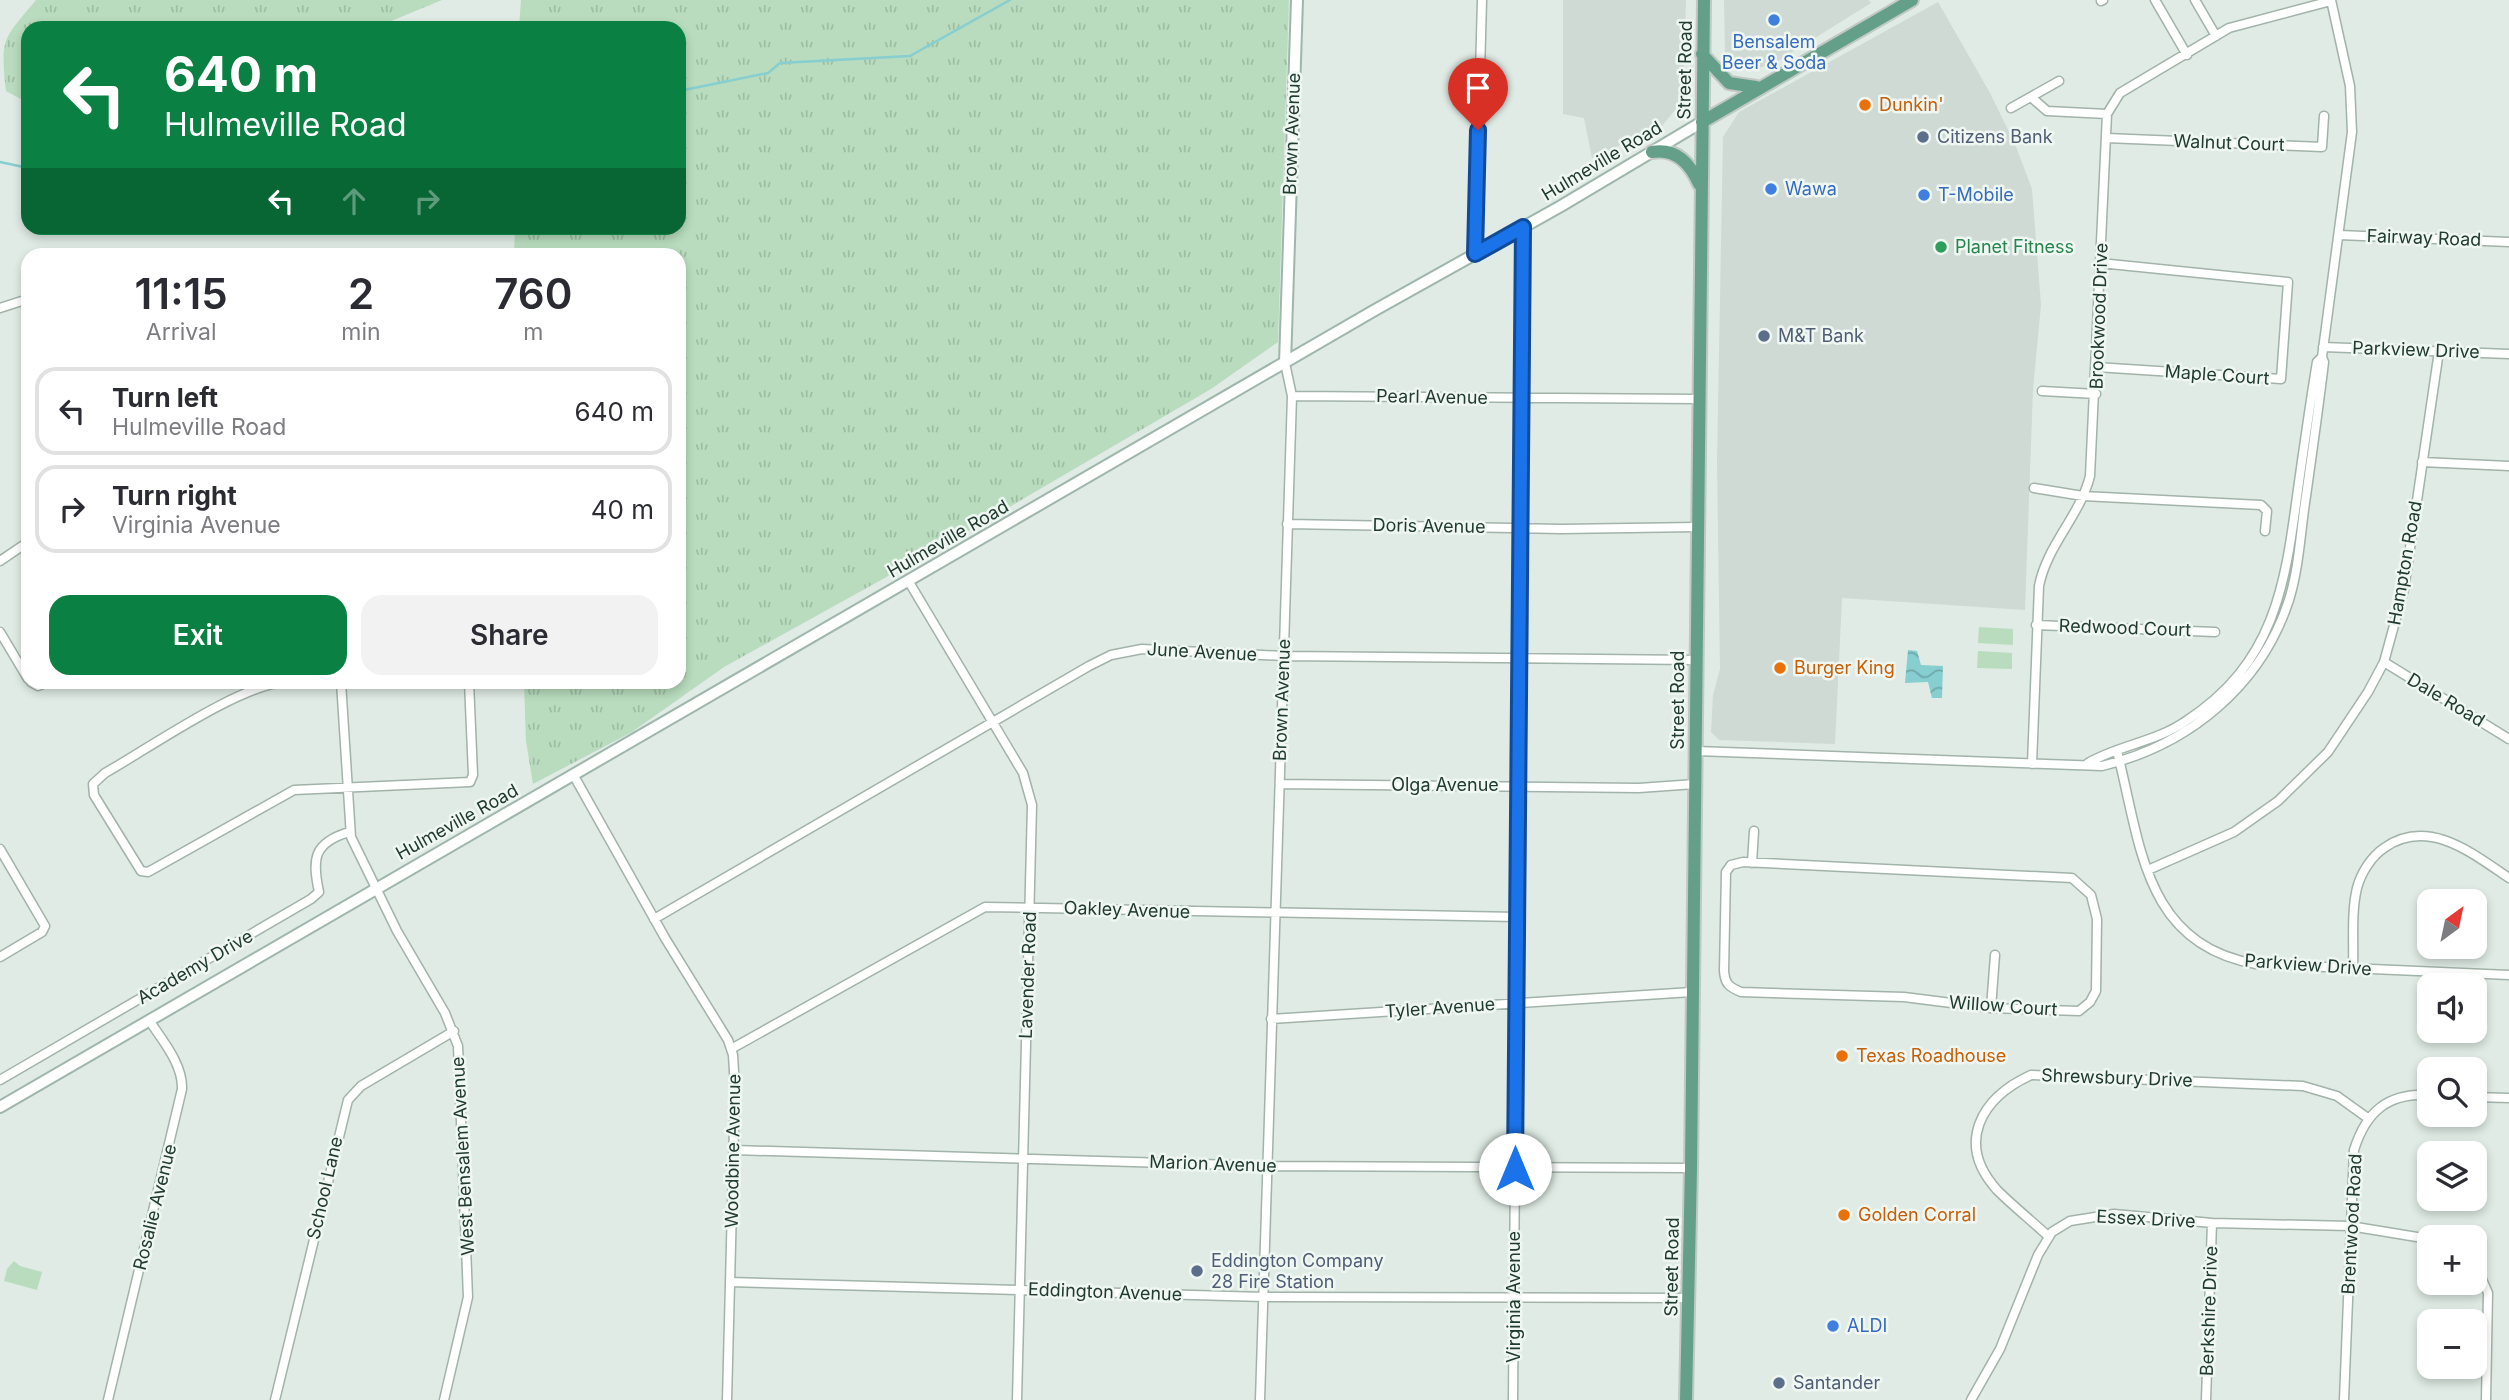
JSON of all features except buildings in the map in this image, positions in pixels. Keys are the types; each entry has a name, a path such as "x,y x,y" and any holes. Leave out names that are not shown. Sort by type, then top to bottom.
{"main road":[{"name":"Brown Avenue","path":"1285,363 1297,0"},
{"name":"Street Road","path":"1686,1400 1704,0"},
{"name":"Hulmeville Road","path":"0,1107 1912,0"},
{"path":"1702,54 1729,83 1746,88 1763,85"},
{"path":"1652,152 1669,152 1684,160 1701,188"}],"street":[{"path":"1475,254 1482,0"},
{"path":"2155,0 2187,55"},
{"path":"2195,0 2216,36"},
{"path":"1696,751 2032,764 2088,763 2102,766 2120,762 2165,744 2204,720 2250,674 2276,633 2290,596 2296,570 2324,362 2323,346 2350,161 2352,110 2331,1 2245,22 2216,36 2120,93 2110,104 2107,114 2047,111 2031,97"},
{"path":"2011,108 2059,81"},
{"name":"Brookwood Drive","path":"2032,764 2039,586 2045,561 2083,496 2090,476 2096,394 2107,114"},
{"name":"Walnut Court","path":"2106,138 2322,147 2324,116"},
{"name":"Virginia Avenue","path":"1513,1400 1523,227"},
{"name":"Fairway Road","path":"2339,235 2509,242"},
{"name":"Maple Court","path":"2096,367 2281,379 2288,282 2100,263"},
{"path":"0,308 21,301"},
{"name":"Parkview Drive","path":"2323,346 2509,354"},
{"name":"Hampton Road","path":"2148,870 2234,832 2294,788 2342,734 2384,662 2404,589 2439,351"},
{"path":"2088,763 2171,731 2204,708 2245,666 2269,625 2283,589 2316,362 2322,357"},
{"name":"Brown Avenue","path":"1260,1400 1292,397 1285,363"},
{"path":"2042,391 2096,394"},
{"name":"Pearl Avenue","path":"1292,397 1699,399"},
{"path":"2422,462 2509,466"},
{"path":"2034,488 2083,496 2145,501 2260,505 2267,511 2265,531"},
{"name":"Doris Avenue","path":"1287,524 1522,528 1697,527"},
{"path":"0,561 21,547"},
{"name":"Lavender Road","path":"909,582 994,722 1023,773 1031,796 1017,1400"},
{"name":"Redwood Court","path":"2036,625 2215,632"},
{"path":"0,632 21,667"},
{"name":"June Avenue","path":"654,919 1089,666 1123,652 1142,649 1284,656 1521,656 1695,660"},
{"name":"Dale Road","path":"2384,662 2509,739"},
{"path":"254,689 105,774 93,784 94,795 132,858 144,872 283,794 304,789 470,782 473,775 469,689"},
{"name":"West Bensalem Avenue","path":"341,689 349,832 375,888 454,1031 460,1061 468,1288 465,1315 444,1400"},
{"name":"Parkview Drive","path":"2117,751 2148,870 2169,916 2193,940 2221,955 2256,964 2509,975"},
{"name":"Woodbine Avenue","path":"574,776 731,1049 736,1089 727,1400"},
{"name":"Olga Avenue","path":"1280,784 1639,788 1695,784"},
{"path":"1752,863 1754,831"},
{"name":"Academy Drive","path":"0,1080 311,899 319,892 314,871 317,855 330,839 349,832"},
{"path":"2353,968 2357,886 2371,860 2391,843 2415,835 2434,836 2462,847 2509,878"},
{"path":"0,849 44,926 41,932 0,957"},
{"name":"Willow Court","path":"1752,863 2072,878 2091,895 2097,919 2096,990 2090,1002 2079,1011 1991,1008 1904,997 1741,992 1731,988 1725,981 1726,872 1731,865 1752,863"},
{"name":"Oakley Avenue","path":"731,1049 977,909 1030,906 1275,915 1517,917"},
{"path":"1991,1008 1995,955"},
{"name":"Tyler Avenue","path":"1271,1019 1692,992"},
{"name":"Rosalie Avenue","path":"108,1400 182,1089 181,1075 176,1063 149,1020"},
{"name":"School Lane","path":"275,1400 348,1100 360,1086 454,1031"},
{"name":"Shrewsbury Drive","path":"2049,1237 1996,1188 1982,1167 1976,1147 1975,1133 1980,1117 1997,1096 2031,1075 2303,1086 2337,1096 2369,1119"},
{"name":"Brentwood Road","path":"2344,1400 2354,1150 2361,1127 2378,1108 2393,1100 2417,1097"},
{"path":"2487,1097 2509,1098"},
{"name":"Marion Avenue","path":"734,1150 1267,1166 1691,1168"},
{"name":"Essex Drive","path":"2049,1237 2070,1221 2090,1215 2113,1214 2212,1223 2350,1226 2417,1238"},
{"name":"Berkshire Drive","path":"2206,1400 2212,1223"},
{"path":"1975,1399 2000,1349 2038,1255 2049,1237"},
{"name":"Eddington Avenue","path":"730,1282 1264,1297 1689,1297"},
{"path":"2486,1400 2487,1291"}],"shaded area":[{"path":"1563,0 1686,0 1683,100 1662,126 1592,158 1584,118 1563,114"},
{"path":"1724,0 1869,0 1871,3 1773,64 1757,68 1725,54"},
{"path":"1938,2 1990,93 2015,144 2032,189 2041,305 2033,389 2025,610 1842,598 1835,744 1719,740 1711,732 1713,695 1720,669 1717,462 1723,137 1739,112"}],"green space":[{"path":"36,0 442,0 391,21 21,21 21,99 6,91 4,60 6,40"},
{"path":"521,0 1289,0 1278,342 1211,389 946,544 724,667 632,732 533,784 526,741 524,689 686,689 686,248 514,248 515,235 686,235 686,21 520,21"},
{"path":"1979,627 2013,629 2013,645 1978,643"},
{"path":"1978,651 2012,653 2012,669 1977,668"},
{"path":"14,1261 20,1266 42,1272 37,1290 4,1281 7,1269"}],"water":[{"path":"1908,650 1917,651 1921,665 1943,666 1942,698 1932,698 1928,682 1905,683"}],"waterway":[{"path":"686,90 768,73 780,63 910,56 1010,0"},
{"path":"0,162 21,166"}],"place":[{"name":"Bensalem Beer & Soda","path":"1774,20"},
{"name":"Dunkin'","path":"1865,105"},
{"name":"Citizens Bank","path":"1923,137"},
{"name":"Wawa","path":"1771,189"},
{"name":"T-Mobile","path":"1924,195"},
{"name":"Planet Fitness","path":"1941,247"},
{"name":"M&T Bank","path":"1764,336"},
{"name":"Burger King","path":"1780,668"},
{"name":"Texas Roadhouse","path":"1842,1056"},
{"name":"Golden Corral","path":"1844,1215"},
{"name":"Eddington Company 28 Fire Station","path":"1197,1271"},
{"name":"ALDI","path":"1833,1326"},
{"name":"Santander","path":"1779,1383"}],"route":[{"path":"1478,130 1475,254 1523,227 1515,1169"}]}
